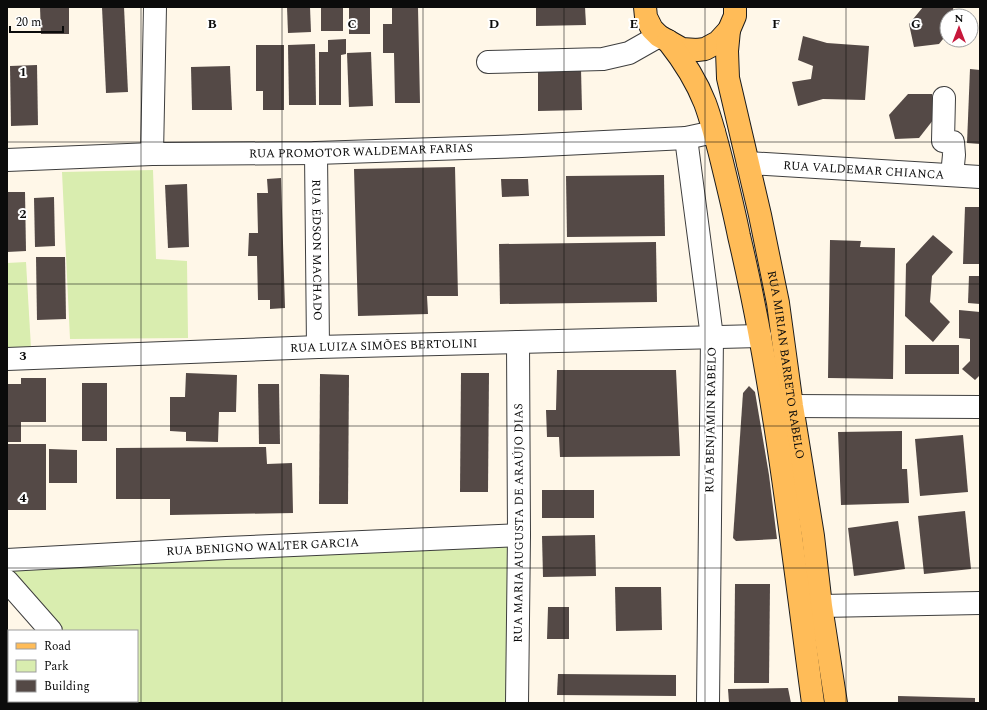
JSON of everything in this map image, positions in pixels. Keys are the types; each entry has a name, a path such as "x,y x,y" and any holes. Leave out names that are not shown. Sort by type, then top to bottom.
{"main road":[{"name":"RUA MIRIAN BARRETO RABELO","path":"645,7 646,17 652,28 678,53 692,76 704,101 714,132 745,260 760,336 783,477 813,703"},
{"name":"RUA MIRIAN BARRETO RABELO","path":"735,7 735,16 729,30 727,51 728,78 777,295 836,703"},
{"path":"663,38 682,49 697,50 704,49 718,42 729,30"}],"street":[{"path":"152,154 155,7"},
{"path":"488,62 603,59 630,53 663,38"},
{"path":"944,98 943,141 953,142 954,155 952,175"},
{"name":"RUA PROMOTOR WALDEMAR FARIAS","path":"7,160 152,154 316,153 686,138 714,132"},
{"name":"RUA BENJAMIN RABELO","path":"686,138 712,337 708,703"},
{"name":"RUA ÉDSON MACHADO","path":"316,153 318,347"},
{"name":"RUA VALDEMAR CHIANCA","path":"748,163 980,177"},
{"name":"RUA LUIZA SIMÕES BERTOLINI","path":"7,359 318,347 760,336"},
{"name":"RUA MARIA AUGUSTA DE ARAÚJO DIAS","path":"517,703 519,535 518,342"},
{"path":"792,406 980,407"},
{"name":"RUA BENIGNO WALTER GARCIA","path":"7,560 519,535"},
{"path":"7,581 50,630"},
{"path":"821,606 980,603"}],"green space":[{"path":"153,170 156,259 187,261 188,338 70,339 62,172"},
{"path":"26,262 31,348 7,348 7,263"},
{"path":"524,545 515,703 121,703 120,702 138,702 138,630 55,630 7,576 7,565"}],"building":[{"path":"40,7 69,7 69,34 41,34"},
{"path":"102,7 124,7 128,92 106,93"},
{"path":"287,7 310,7 311,32 288,33"},
{"path":"321,7 343,7 343,31 321,31"},
{"path":"349,7 370,7 370,34 349,34"},
{"path":"392,7 418,7 420,103 395,103 394,53 383,53 383,24 392,24"},
{"path":"536,7 585,7 586,25 536,26"},
{"path":"923,7 953,7 939,8 939,44 914,47 909,24"},
{"path":"803,36 827,43 869,46 865,100 823,99 798,106 792,82 811,79 813,66 798,60"},
{"path":"346,39 346,54 341,55 341,105 319,105 319,52 328,52 328,40"},
{"path":"315,44 316,105 289,105 288,45"},
{"path":"256,45 284,45 284,110 263,110 263,91 256,91"},
{"path":"371,52 373,106 349,107 347,53"},
{"path":"37,65 38,125 11,126 10,66"},
{"path":"230,66 232,110 192,110 191,67"},
{"path":"581,69 582,110 538,111 538,70"},
{"path":"970,69 980,70 980,144 967,143"},
{"path":"908,94 932,94 937,115 919,138 895,139 889,115"},
{"path":"455,167 458,296 427,296 428,314 358,316 354,169"},
{"path":"664,175 665,236 567,237 566,176"},
{"path":"281,178 285,308 270,309 270,300 258,300 257,256 248,256 249,233 258,233 257,193 268,193 267,179"},
{"path":"501,179 528,179 529,196 502,197"},
{"path":"187,184 189,247 168,248 165,185"},
{"path":"7,192 25,192 26,251 7,252"},
{"path":"54,197 55,246 35,247 34,198"},
{"path":"965,207 980,207 980,264 963,264"},
{"path":"933,235 953,252 932,276 930,302 950,322 933,342 905,316 906,264"},
{"path":"830,240 861,241 860,247 895,248 893,379 828,378"},
{"path":"656,242 657,302 500,304 499,244"},
{"path":"36,257 65,257 66,319 37,320"},
{"path":"969,276 980,276 980,304 968,303"},
{"path":"959,310 980,312 980,375 975,380 962,369 970,361 970,339 959,338"},
{"path":"905,345 959,345 959,374 905,374"},
{"path":"557,370 676,370 680,456 560,457 559,437 547,437 546,410 556,410"},
{"path":"186,373 237,375 236,412 219,412 218,442 186,441 186,432 170,431 170,397 185,397"},
{"path":"461,373 489,373 488,492 460,492"},
{"path":"320,374 349,375 348,504 319,504"},
{"path":"21,378 46,378 46,422 21,422 21,442 7,442 7,384 21,384"},
{"path":"82,383 107,383 107,441 82,441"},
{"path":"258,384 279,384 280,444 259,444"},
{"path":"749,386 755,392 769,475 777,539 736,541 733,538 743,393"},
{"path":"902,431 902,469 907,469 909,503 841,505 838,432"},
{"path":"963,435 968,492 920,496 915,439"},
{"path":"7,444 46,444 46,510 7,510"},
{"path":"266,447 267,464 292,463 293,513 170,515 170,499 116,499 116,448"},
{"path":"49,449 77,450 77,483 49,483"},
{"path":"542,490 594,490 594,518 542,518"},
{"path":"965,511 971,569 924,574 918,516"},
{"path":"898,521 905,569 854,576 848,528"},
{"path":"595,535 596,576 543,577 542,536"},
{"path":"735,584 770,584 769,683 734,683"},
{"path":"615,587 661,587 662,630 616,631"},
{"path":"548,607 569,607 569,639 547,639"},
{"path":"558,674 676,675 676,696 557,695"},
{"path":"788,688 791,703 729,703 728,689"},
{"path":"898,696 975,698 975,703 898,703"}]}
